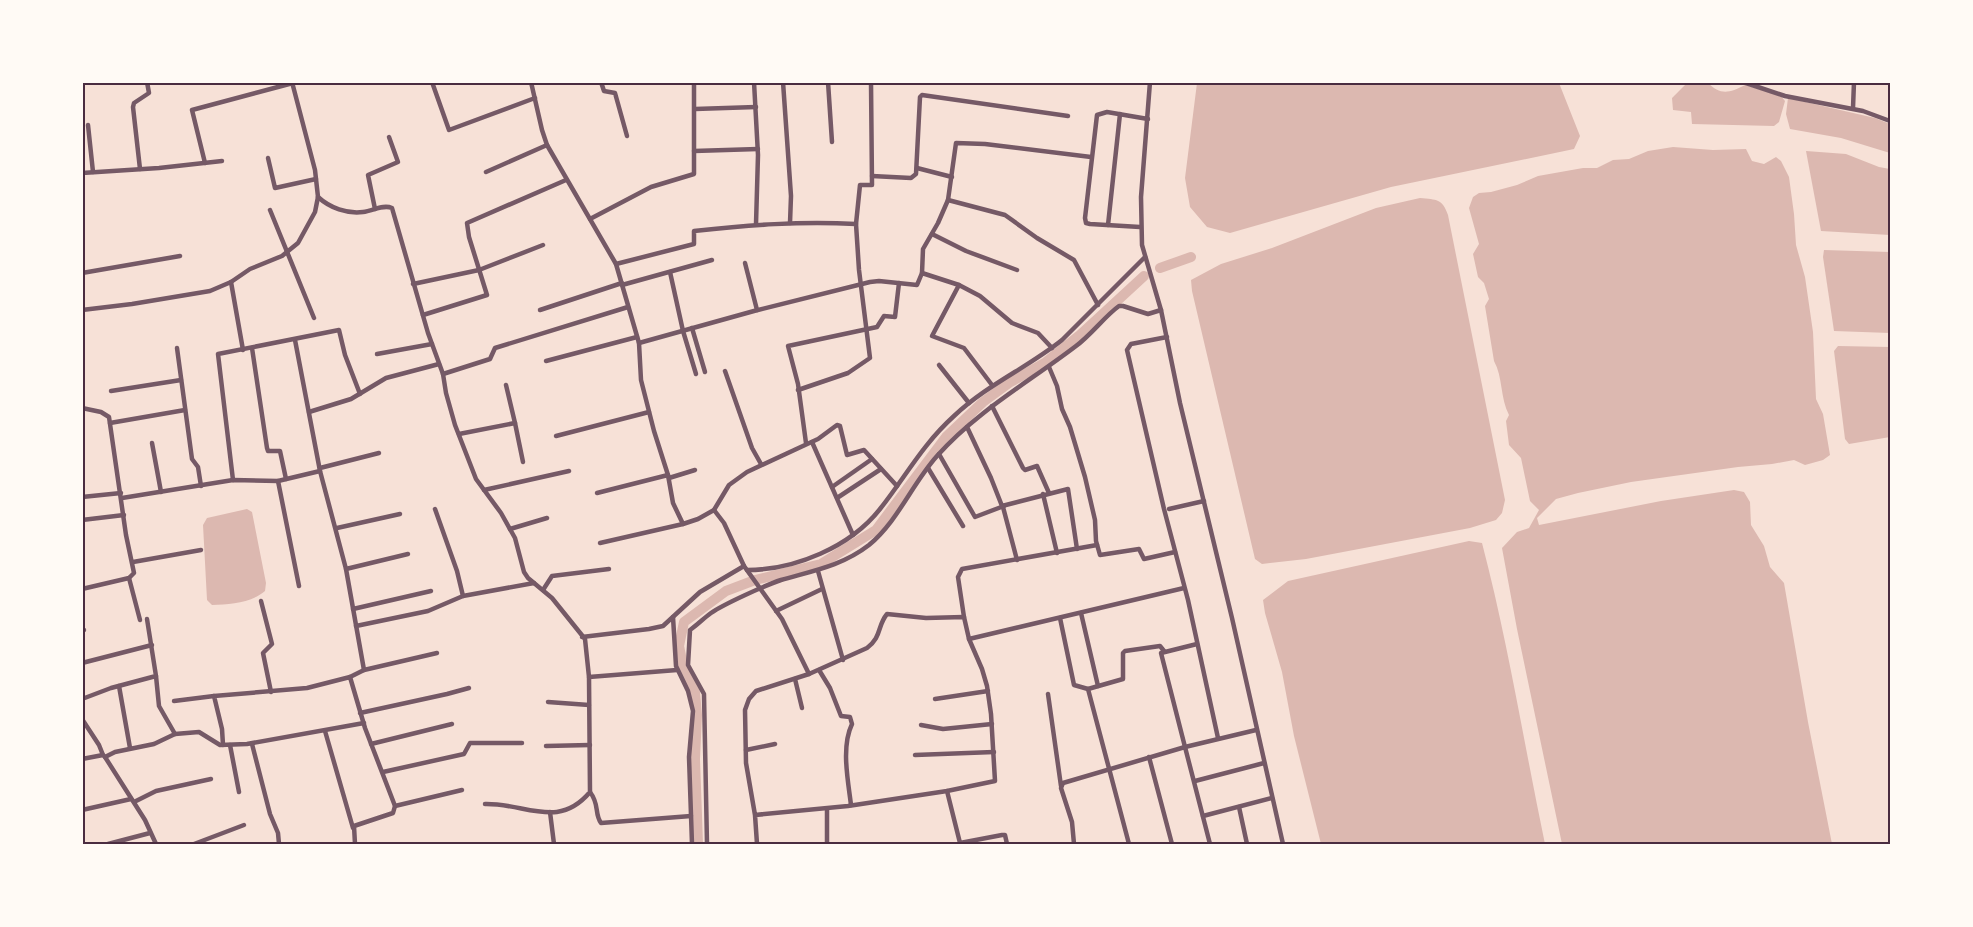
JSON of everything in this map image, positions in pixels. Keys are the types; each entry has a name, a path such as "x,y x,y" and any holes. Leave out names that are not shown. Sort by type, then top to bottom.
{"street":[{"path":"140,169 133,107 134,103 150,93 147,82"},
{"path":"432,82 450,130 535,98"},
{"path":"531,82 547,145 616,264 639,343 641,380 649,412 674,503 683,524"},
{"path":"601,82 604,91 615,93 627,136"},
{"path":"590,219 651,187 694,174 694,82"},
{"path":"754,82 758,149 756,224"},
{"path":"783,82 791,196 790,223"},
{"path":"828,82 832,142"},
{"path":"798,390 849,373 870,358 856,224 860,187 861,185 872,186 871,82"},
{"path":"1150,82 1140,227 1145,257 1161,310 1180,403 1283,844"},
{"path":"1743,82 1785,96 1853,108 1890,121"},
{"path":"1853,108 1854,82"},
{"path":"82,310 210,291 231,282 250,269 287,253 298,243 315,212 318,197 316,179 292,83 192,110 205,163"},
{"path":"872,176 911,178 916,174 920,97 922,95 1068,116"},
{"path":"695,109 756,107"},
{"path":"1140,227 1089,224 1085,220 1097,114 1107,112 1148,119"},
{"path":"1108,225 1120,114"},
{"path":"88,125 93,172"},
{"path":"375,209 368,175 398,162 389,137"},
{"path":"639,343 861,284 879,281 917,285 922,273 923,249 948,200 956,145 959,142 1091,157"},
{"path":"486,172 547,145"},
{"path":"694,151 758,149"},
{"path":"268,158 275,188 316,179"},
{"path":"82,173 222,161"},
{"path":"917,168 952,177"},
{"path":"423,315 485,297 487,294 466,227 467,223 567,180"},
{"path":"318,197 328,206 345,211 363,212 387,206 392,208 413,284 443,374 446,393 476,479 515,538 524,572 552,598 585,639 589,677 590,792 596,800 598,820 600,823 691,816"},
{"path":"948,200 1005,215 1074,260 1098,305"},
{"path":"270,210 314,318"},
{"path":"616,264 694,244 694,231 756,224 856,224"},
{"path":"932,234 966,251 1017,270"},
{"path":"413,284 479,270 543,245"},
{"path":"82,273 180,256"},
{"path":"582,637 649,630 663,626 700,592 747,569 769,569 796,561 827,550 853,536 880,510 921,450 954,415 992,385 1052,348 1145,257"},
{"path":"540,310 622,284 712,260"},
{"path":"745,263 757,310"},
{"path":"670,272 696,374"},
{"path":"922,273 959,285 980,296 1012,323 1035,331 1052,348"},
{"path":"231,282 243,350"},
{"path":"853,536 809,442 789,346 866,329 878,325 884,316 895,317 899,284"},
{"path":"959,285 932,336 964,348 992,385"},
{"path":"707,844 704,694 688,665 690,630 712,612 760,587 818,571 844,561 871,544 889,526 939,454 992,406 1086,339 1119,306 1148,314 1161,310"},
{"path":"443,374 490,359 495,348 628,307"},
{"path":"692,328 705,372"},
{"path":"234,480 218,354 339,330 342,345 360,394"},
{"path":"546,361 637,337"},
{"path":"1167,337 1131,344 1127,350 1188,600 1218,738"},
{"path":"295,340 320,470 346,569 364,670"},
{"path":"376,354 432,344"},
{"path":"177,348 192,459 198,466 201,486"},
{"path":"252,348 267,448 268,451 280,451 286,479"},
{"path":"309,412 339,404 386,378 439,364"},
{"path":"939,365 969,403"},
{"path":"1049,367 1058,388 1062,409 1070,427 1085,477 1101,556 1139,549 1144,560 1175,552"},
{"path":"725,371 752,448 761,464"},
{"path":"111,391 181,380"},
{"path":"506,385 523,462"},
{"path":"992,406 1023,468 1025,470 1037,466 1046,494 1057,553"},
{"path":"82,408 100,412 109,417 126,535 134,573 129,578 82,589"},
{"path":"110,423 184,410"},
{"path":"556,436 649,412"},
{"path":"459,434 515,423"},
{"path":"600,543 698,519 714,510 733,480 838,425 847,455 862,449 897,486"},
{"path":"967,427 1003,507 1017,560"},
{"path":"152,443 161,492"},
{"path":"82,497 161,492 234,480 279,481 379,453"},
{"path":"939,454 975,517 1065,488 1068,490 1077,549"},
{"path":"831,487 872,459"},
{"path":"928,468 963,526"},
{"path":"837,498 881,469"},
{"path":"597,493 695,470"},
{"path":"484,490 569,471"},
{"path":"279,481 299,586"},
{"path":"1169,509 1204,501"},
{"path":"435,509 464,596"},
{"path":"714,510 724,523 747,569 776,611 809,674"},
{"path":"336,528 400,514"},
{"path":"82,520 124,515"},
{"path":"510,529 547,518"},
{"path":"755,815 827,809 947,791 995,781 988,691 982,669 969,639 958,577 962,570 1097,545"},
{"path":"133,562 201,550"},
{"path":"346,569 408,554"},
{"path":"543,590 552,576 609,569"},
{"path":"818,571 843,660"},
{"path":"129,578 152,645 159,706 175,734"},
{"path":"356,626 428,611 464,596 534,583"},
{"path":"969,639 1184,588"},
{"path":"776,611 822,589"},
{"path":"353,609 431,591"},
{"path":"261,601 272,644 263,653 271,692"},
{"path":"1081,613 1098,686"},
{"path":"757,844 755,815 746,763 745,710 749,699 756,691 819,670 874,643 887,614 934,618 964,617"},
{"path":"673,617 677,670 688,691 693,711 689,757 692,844"},
{"path":"1060,618 1074,685 1088,689 1123,679 1123,652 1125,651 1160,646 1164,651"},
{"path":"1197,644 1164,651 1161,655 1210,844"},
{"path":"82,663 152,645"},
{"path":"174,700 307,688 350,677 364,670 437,653"},
{"path":"589,677 677,670"},
{"path":"819,670 830,688 841,716 850,717 852,724 848,733 847,768 851,805"},
{"path":"82,699 156,676"},
{"path":"350,677 360,713 395,806 393,813 353,828"},
{"path":"795,679 802,708"},
{"path":"119,686 130,748"},
{"path":"360,713 469,688"},
{"path":"1088,689 1129,844"},
{"path":"935,699 988,691"},
{"path":"1048,694 1054,747 1061,786 1072,822 1074,844"},
{"path":"213,696 222,729 223,745"},
{"path":"548,702 589,705"},
{"path":"82,719 156,844"},
{"path":"82,759 154,744 175,734 199,732 223,745 252,744 364,723"},
{"path":"371,744 452,724"},
{"path":"921,725 943,729 992,724"},
{"path":"1061,786 1063,783 1149,757 1256,730"},
{"path":"325,731 353,828 355,844"},
{"path":"383,772 464,754 470,743 522,743"},
{"path":"252,744 270,813 278,833 279,844"},
{"path":"546,746 590,744"},
{"path":"746,750 775,744"},
{"path":"230,745 239,792"},
{"path":"915,755 994,752"},
{"path":"1149,757 1172,844"},
{"path":"1195,781 1264,764"},
{"path":"82,810 132,800 156,791 211,779"},
{"path":"395,806 462,790"},
{"path":"947,791 960,843 985,842 1005,835 1007,844"},
{"path":"484,804 500,803 545,813 566,812 590,792"},
{"path":"1203,816 1272,798"},
{"path":"1239,807 1247,844"},
{"path":"827,809 827,844"},
{"path":"550,812 554,844"},
{"path":"194,844 244,825"},
{"path":"108,844 150,833"}],"shaded area":[{"path":"1707,82 1717,90 1725,92 1745,85 1781,96 1785,101 1779,122 1774,126 1692,124 1691,112 1673,110 1672,98 1687,83"},
{"path":"1197,83 1559,83 1580,136 1574,149 1391,187 1230,233 1207,227 1190,207 1185,178"},
{"path":"1788,98 1875,118 1890,124 1890,153 1841,138 1790,129 1786,114"},
{"path":"1673,147 1713,150 1746,149 1752,161 1764,164 1776,157 1781,161 1789,177 1796,245 1805,277 1813,332 1816,399 1823,414 1830,455 1823,460 1805,465 1794,460 1631,482 1578,493 1556,499 1537,518 1539,525 1661,501 1734,490 1744,492 1750,502 1751,525 1764,546 1770,567 1784,583 1832,844 1562,844 1502,548 1517,532 1529,528 1539,510 1530,501 1521,458 1509,445 1506,421 1509,415 1494,361 1485,306 1489,299 1484,283 1478,277 1473,254 1479,244 1469,208 1473,197 1479,193 1517,185 1538,176 1583,168 1597,168 1613,160 1629,159 1648,151"},
{"path":"1806,151 1846,154 1890,169 1890,235 1821,231"},
{"path":"1420,198 1438,201 1448,215 1505,500 1502,513 1496,520 1470,528 1306,559 1262,564 1255,559 1191,280 1221,264 1272,248 1376,208"},
{"path":"1824,250 1890,252 1890,333 1834,331 1823,257"},
{"path":"1838,346 1890,347 1890,437 1849,444 1845,439 1834,351"},
{"path":"247,509 252,512 266,583 265,591 247,600 212,605 207,600 203,525 207,518"},
{"path":"1469,541 1482,543 1508,655 1545,844 1321,844 1294,736 1282,672 1263,600 1288,581"}],"waterway":[{"path":"1160,268 1191,257"},
{"path":"698,844 695,759 697,715 695,692 684,670 679,646 684,622 726,591 755,580 821,564 876,530 946,437 983,402 1009,383 1046,362 1080,335 1144,276"}]}
